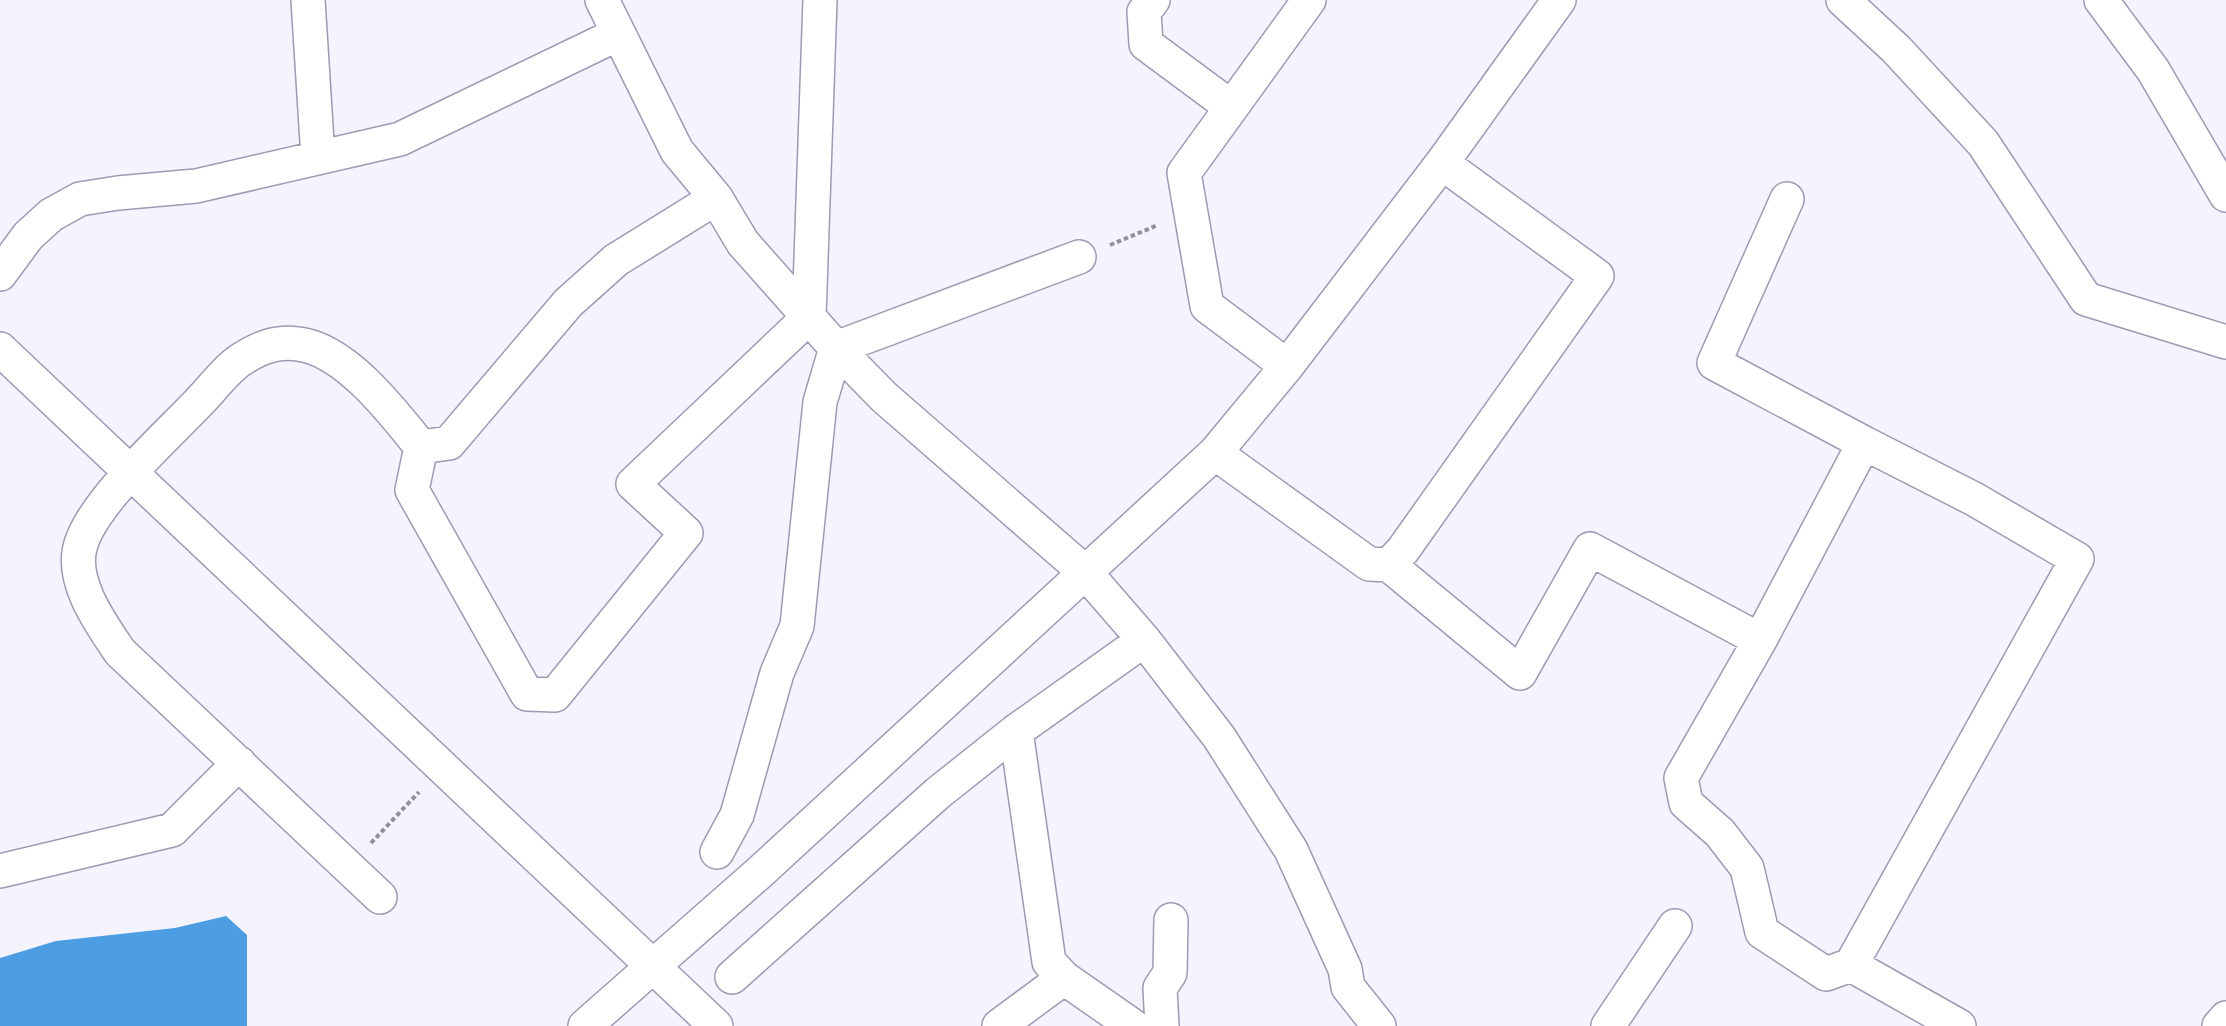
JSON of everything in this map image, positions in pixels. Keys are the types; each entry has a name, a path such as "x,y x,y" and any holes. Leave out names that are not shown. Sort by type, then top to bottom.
{"street":[{"path":"308,0 318,158"},
{"path":"602,0 677,151 716,198 743,243 836,348 884,396 1086,573 1144,640 1219,736 1291,850 1345,969 1348,987 1379,1026"},
{"path":"421,447 412,490 527,694 555,695 686,533 633,484 809,317 820,0"},
{"path":"1153,0 1144,12 1146,44 1231,106"},
{"path":"1287,366 1207,306 1184,173 1309,0"},
{"path":"585,1026 654,967 1086,573 1170,491 1215,453 1287,366 1442,163 1559,0"},
{"path":"1843,0 1896,48 1983,143 2086,299 2226,342"},
{"path":"2101,0 2153,70 2226,195"},
{"path":"0,274 28,236 51,215 80,199 196,186 400,139 618,34"},
{"path":"1389,565 1403,549 1597,276 1442,163"},
{"path":"421,447 449,442 568,303 616,260 716,198"},
{"path":"1787,199 1714,363 1974,500 2077,559 1851,965 1826,974 1762,932 1747,868 1720,832 1686,803 1681,778 1760,640 1864,443"},
{"path":"836,348 1079,257"},
{"path":"380,897 120,652 94,615 81,577 80,545 92,520 131,473 239,361 266,346 298,344 332,355 368,387 421,447"},
{"path":"717,852 738,815 777,673 797,626 820,402 836,348"},
{"path":"0,349 716,1026"},
{"path":"1215,453 1369,564 1389,565 1520,673 1590,549 1760,640"},
{"path":"732,977 938,793 1016,731 1144,640"},
{"path":"1016,731 1049,962 1064,978 1133,1026"},
{"path":"0,871 172,830 239,763"},
{"path":"1162,1026 1160,988 1170,973 1171,920"},
{"path":"1608,1026 1675,926"},
{"path":"1851,965 1959,1026"},
{"path":"999,1026 1064,978"},
{"path":"2219,1026 2226,1018"}],"path":[{"path":"1079,257 1190,212"},
{"path":"348,868 442,768"}],"water":[{"path":"226,916 247,935 247,1026 0,1026 0,958 56,941 175,928"}]}
